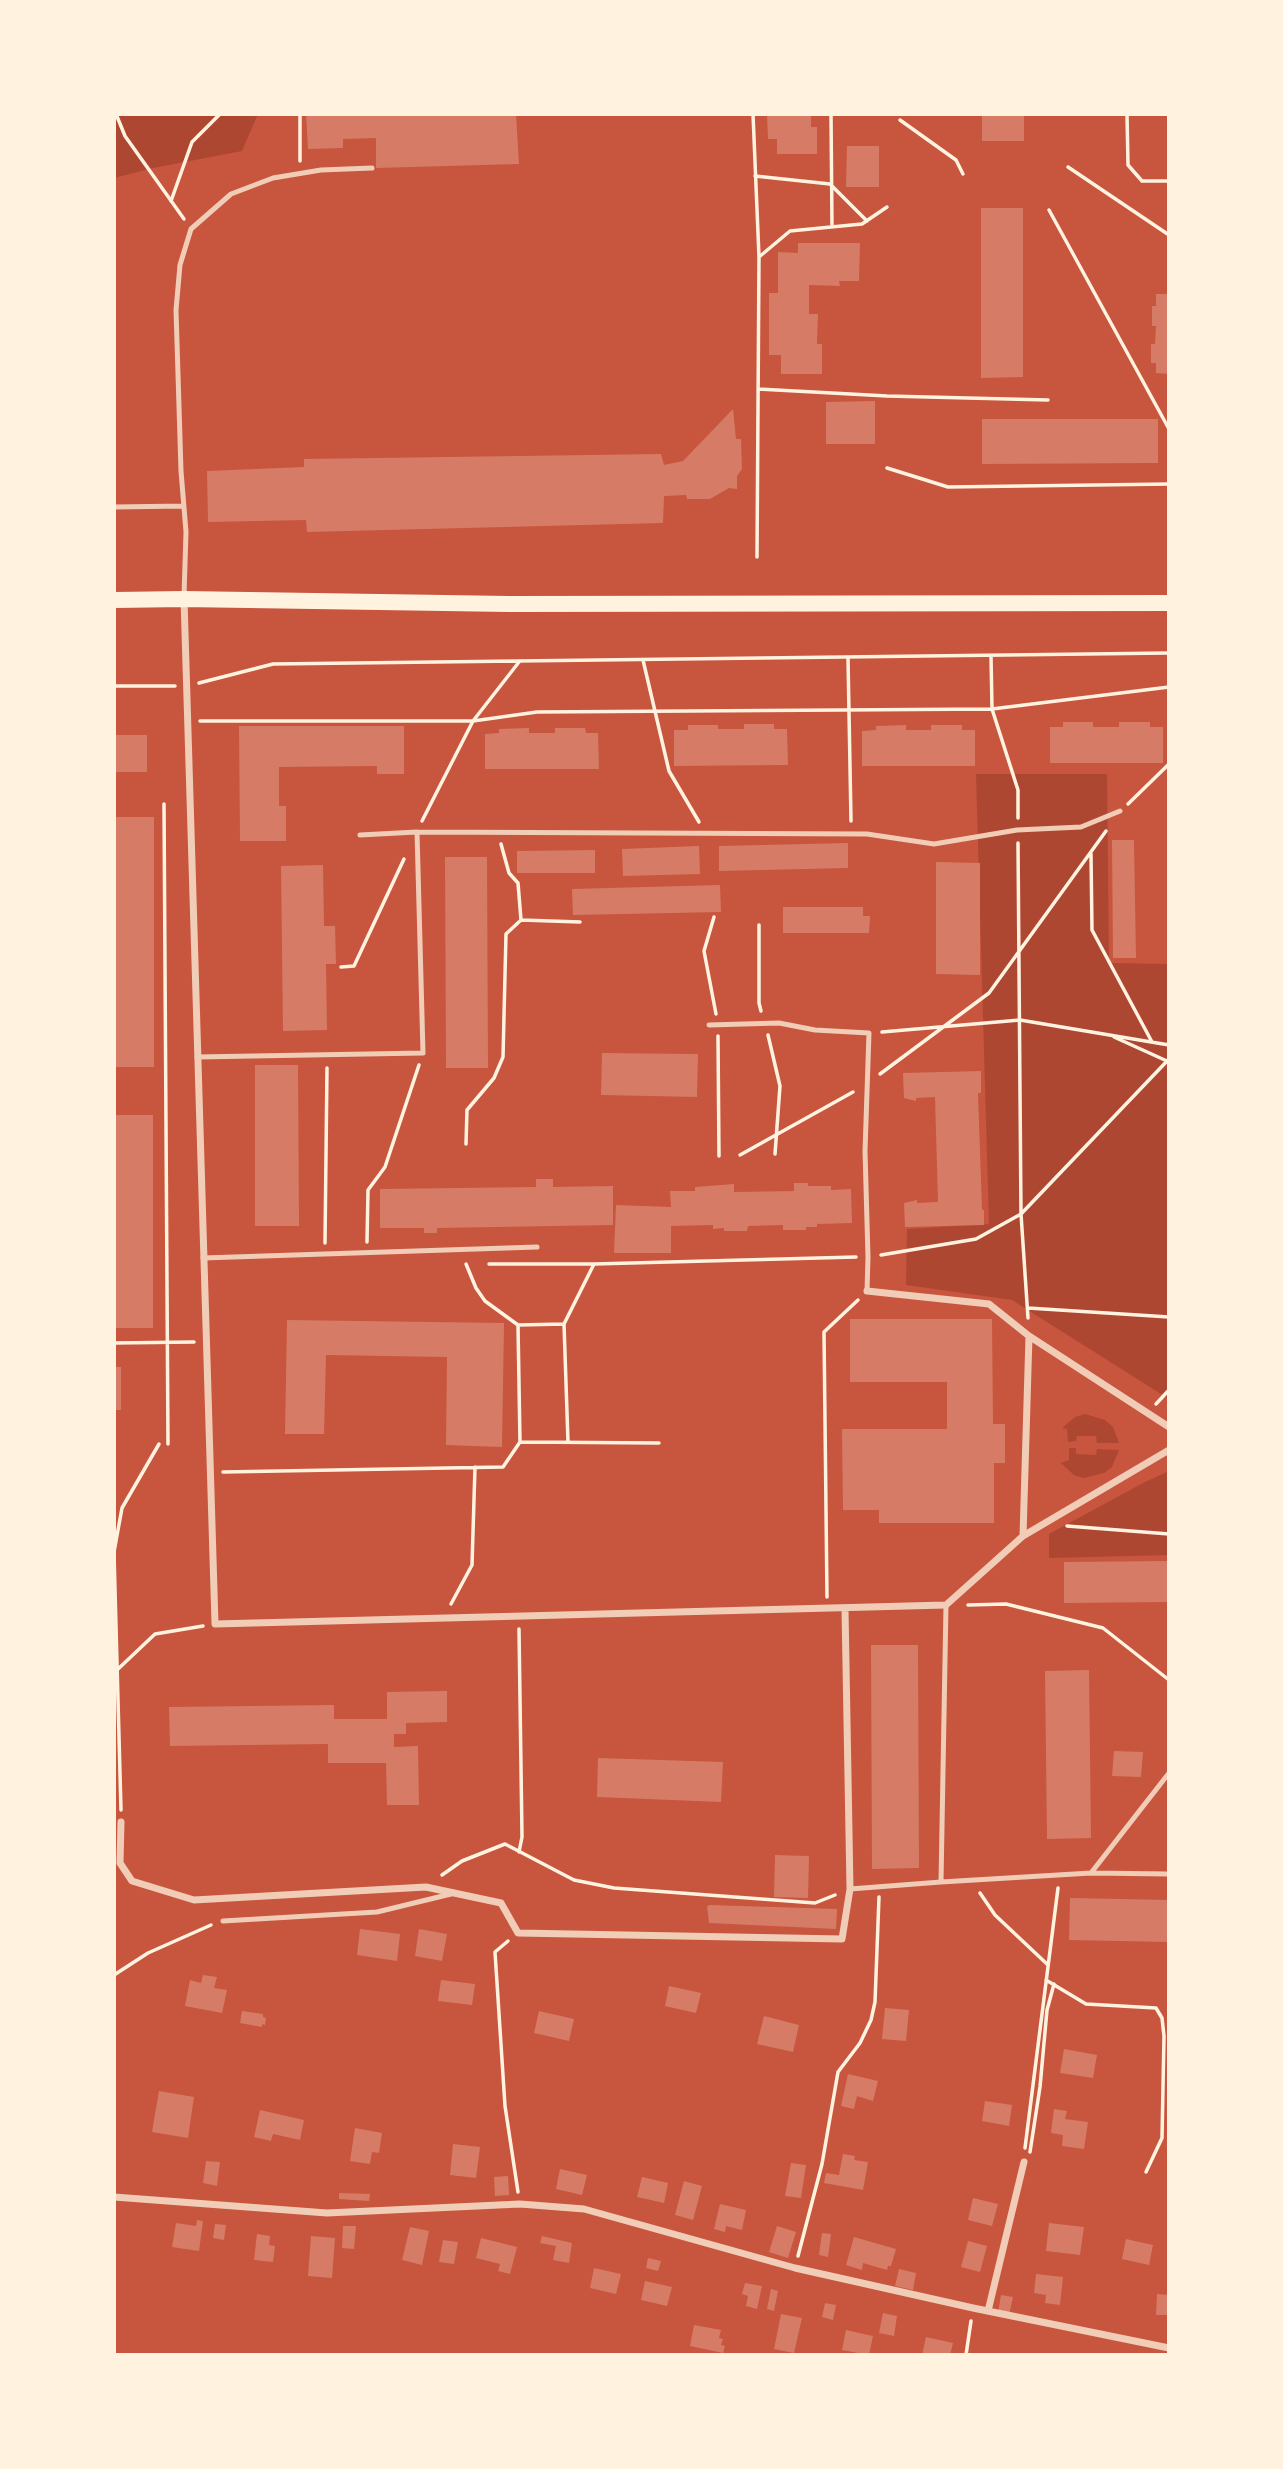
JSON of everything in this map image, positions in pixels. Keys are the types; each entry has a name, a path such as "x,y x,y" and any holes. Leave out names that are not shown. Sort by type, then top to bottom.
{"main road":[{"path":"114,600 509,604 1169,603"}],"street":[{"path":"184,599 215,1624 946,1605 1023,1536 1169,1450"},
{"path":"867,1292 989,1304 1029,1336 1169,1427"},
{"path":"1023,1536 1029,1336"},
{"path":"121,1822 120,1863 132,1881 194,1900 426,1887 501,1903 518,1933 842,1939 850,1889 845,1609"},
{"path":"988,2311 1024,2162"},
{"path":"114,2197 327,2213 520,2204 584,2209 795,2268 1169,2348"}],"lane":[{"path":"184,599 186,531 177,310 180,265 191,229 231,194 273,178 321,170 372,168"},
{"path":"114,507 184,506"},
{"path":"359,835 417,832 867,834 934,844 1017,830 1081,827 1120,811"},
{"path":"197,1057 423,1053 417,832"},
{"path":"709,1025 765,1024 869,1033 865,1151 867,1292"},
{"path":"203,1258 537,1247"},
{"path":"941,1882 946,1605"},
{"path":"1090,1874 1169,1773"},
{"path":"850,1889 1090,1874 1169,1874"},
{"path":"223,1921 377,1912 457,1893"}],"path":[{"path":"116,114 125,135 191,229"},
{"path":"171,201 191,142 220,114"},
{"path":"300,114 300,173"},
{"path":"753,114 759,257 757,557"},
{"path":"831,114 832,227"},
{"path":"1127,114 1128,165 1142,181 1169,181"},
{"path":"900,120 956,160 963,174"},
{"path":"1068,167 1169,235"},
{"path":"755,176 830,184 867,220"},
{"path":"759,257 790,231 862,224 887,207"},
{"path":"1049,210 1169,429"},
{"path":"758,388 887,396 1048,400"},
{"path":"887,468 948,487 1169,484"},
{"path":"114,687 187,686 273,664 1169,653"},
{"path":"991,656 992,709 1018,790 1021,1214 1029,1336"},
{"path":"848,658 851,835"},
{"path":"643,660 668,771 706,834"},
{"path":"341,967 354,966 472,721 519,662"},
{"path":"188,721 472,721 537,712 992,709 1169,687"},
{"path":"740,1155 869,1083 989,993 1120,811 1168,766"},
{"path":"164,804 168,1444"},
{"path":"498,832 509,873 518,883 521,920"},
{"path":"1091,852 1092,930 1152,1042"},
{"path":"466,1144 467,1110 494,1078 503,1057 506,934 521,920 580,922"},
{"path":"758,925 759,1003 780,1086 775,1154"},
{"path":"869,1033 947,1024 1020,1020 1169,1045"},
{"path":"466,1264 594,1264 868,1257 976,1239 1021,1214 1169,1061 1107,1035"},
{"path":"367,1252 368,1190 384,1167 423,1053"},
{"path":"325,1254 327,1056"},
{"path":"466,1249 466,1264 485,1301 518,1325 564,1324"},
{"path":"568,1442 564,1324 594,1264"},
{"path":"827,1609 824,1332 867,1292"},
{"path":"1027,1308 1169,1317"},
{"path":"211,1472 503,1467 520,1442 518,1325"},
{"path":"114,1343 206,1342"},
{"path":"520,1442 659,1443"},
{"path":"121,1822 114,1553 122,1508 159,1444"},
{"path":"444,1618 472,1565 475,1467"},
{"path":"1044,1524 1169,1534"},
{"path":"946,1605 1006,1605 1103,1628 1169,1681"},
{"path":"519,1617 522,1837 519,1852"},
{"path":"117,1670 155,1634 215,1624"},
{"path":"426,1887 462,1861 505,1844 574,1880 614,1888 815,1903 850,1889"},
{"path":"1024,2162 1059,1876"},
{"path":"971,1880 995,1915 1048,1965"},
{"path":"795,2268 822,2164 838,2072 860,2043 872,2021 879,1886"},
{"path":"114,1975 148,1953 186,1934 223,1921"},
{"path":"518,1933 495,1952 505,2106 520,2204"},
{"path":"1046,1980 1086,2004 1156,2008 1162,2018 1167,2036 1162,2138 1146,2172"},
{"path":"1024,2162 1029,2157 1040,2087 1047,2010 1054,1984"},
{"path":"966,2355 973,2308"}],"shaded area":[{"path":"114,114 258,114 242,151 114,178"},
{"path":"976,774 1107,774 1109,963 1169,964 1169,1399 1012,1300 906,1285 907,1229 989,1224"},
{"path":"1085,1414 1105,1420 1113,1427 1119,1443 1097,1443 1096,1436 1077,1436 1076,1441 1068,1442 1067,1429 1062,1428 1075,1417"},
{"path":"1069,1448 1076,1448 1076,1454 1096,1455 1097,1449 1119,1450 1112,1467 1104,1473 1084,1478 1074,1475 1061,1463 1069,1460"},
{"path":"1169,1471 1169,1555 1049,1558 1049,1534"}],"building":[{"path":"306,114 516,114 519,164 376,168 376,138 343,139 343,148 308,149"},
{"path":"767,114 811,114 811,127 817,127 817,154 777,154 777,139 768,139"},
{"path":"982,114 1024,114 1024,141 982,141"},
{"path":"847,146 879,146 879,187 846,187"},
{"path":"981,208 1023,208 1023,377 981,378"},
{"path":"798,243 860,243 859,281 839,281 840,286 809,285 809,314 818,314 817,344 822,344 822,374 781,374 781,355 769,355 769,293 778,293 778,252 798,253"},
{"path":"1156,294 1169,294 1169,374 1156,373 1156,363 1151,363 1151,344 1155,344 1156,326 1152,326 1152,306 1156,306"},
{"path":"875,401 875,444 826,444 826,402"},
{"path":"733,409 736,439 741,439 742,469 737,476 737,489 729,488 710,499 687,499 686,495 664,496 663,523 307,532 306,520 208,522 207,471 304,467 304,459 661,454 664,465 683,461"},
{"path":"982,419 1158,419 1158,463 982,464"},
{"path":"1063,722 1093,722 1093,727 1119,727 1119,722 1150,722 1150,727 1163,727 1163,763 1050,763 1050,727 1063,727"},
{"path":"744,724 774,724 774,729 787,729 788,765 674,766 674,730 688,730 688,725 718,725 718,729 744,729"},
{"path":"906,725 906,730 931,730 931,725 962,725 962,730 975,730 975,766 862,766 862,731 876,730 876,726"},
{"path":"239,726 404,726 404,774 377,774 377,766 279,767 279,806 286,806 286,841 240,841"},
{"path":"529,728 529,733 555,733 555,728 585,728 586,733 598,733 599,769 485,769 485,734 499,733 499,729"},
{"path":"114,735 147,735 147,772 114,772"},
{"path":"115,817 154,817 154,1067 115,1067"},
{"path":"1112,840 1134,840 1136,958 1113,958"},
{"path":"848,843 848,868 719,871 719,846"},
{"path":"699,846 700,874 623,876 622,849"},
{"path":"595,850 595,873 517,873 517,851"},
{"path":"445,857 487,857 488,1068 446,1068"},
{"path":"936,862 980,863 980,975 936,974"},
{"path":"323,865 324,926 335,926 336,964 326,964 327,1030 283,1031 281,866"},
{"path":"720,885 721,912 573,915 572,889"},
{"path":"783,907 863,907 863,916 870,916 869,933 783,933"},
{"path":"602,1053 698,1054 697,1097 601,1095"},
{"path":"255,1065 298,1065 299,1226 255,1226"},
{"path":"981,1071 981,1093 978,1093 984,1225 905,1227 904,1203 917,1200 917,1203 938,1202 935,1097 916,1098 916,1101 904,1098 903,1073"},
{"path":"115,1115 153,1115 153,1328 115,1328"},
{"path":"536,1179 553,1179 553,1187 613,1186 613,1225 437,1228 437,1233 424,1233 424,1228 380,1228 380,1189 536,1187"},
{"path":"794,1183 831,1186 831,1190 851,1189 852,1223 817,1224 817,1227 806,1227 806,1230 783,1230 783,1225 748,1226 747,1231 724,1231 724,1228 713,1229 713,1225 671,1226 671,1253 614,1253 616,1205 671,1207 670,1191 695,1191 695,1187 734,1184 734,1192 794,1191"},
{"path":"850,1319 992,1319 993,1424 1005,1424 1005,1463 994,1463 994,1523 879,1523 879,1510 843,1510 842,1429 947,1429 947,1382 850,1382"},
{"path":"287,1320 504,1323 502,1447 446,1445 447,1357 326,1355 324,1434 285,1434"},
{"path":"114,1367 121,1367 121,1410 114,1410"},
{"path":"1169,1561 1169,1602 1064,1603 1064,1562"},
{"path":"871,1645 918,1645 919,1868 872,1869"},
{"path":"1089,1670 1091,1838 1047,1839 1045,1671"},
{"path":"447,1691 447,1722 406,1723 406,1734 394,1734 394,1747 418,1746 419,1805 387,1805 386,1763 328,1763 328,1744 170,1746 169,1707 334,1705 334,1719 387,1719 387,1692"},
{"path":"1114,1751 1143,1752 1141,1777 1112,1776"},
{"path":"598,1758 723,1762 721,1802 597,1797"},
{"path":"775,1855 809,1856 808,1898 774,1897"},
{"path":"1070,1898 1169,1900 1169,1942 1069,1940"},
{"path":"707,1906 837,1909 836,1929 709,1923"},
{"path":"360,1929 400,1934 397,1961 357,1955"},
{"path":"419,1929 447,1934 442,1961 415,1956"},
{"path":"203,1975 217,1977 214,1988 227,1990 222,2013 185,2006 190,1980 201,1983"},
{"path":"441,1980 475,1984 472,2005 438,2001"},
{"path":"669,1986 701,1993 696,2013 665,2006"},
{"path":"885,2008 909,2010 906,2041 882,2039"},
{"path":"242,2011 263,2014 266,2018 265,2025 262,2024 262,2027 240,2023"},
{"path":"539,2011 574,2019 569,2041 534,2033"},
{"path":"764,2016 799,2025 793,2052 757,2044"},
{"path":"1064,2049 1097,2055 1093,2078 1060,2073"},
{"path":"848,2074 878,2081 873,2101 857,2096 854,2109 841,2106"},
{"path":"159,2091 194,2097 188,2138 152,2132"},
{"path":"985,2101 1012,2105 1009,2126 982,2121"},
{"path":"1054,2109 1067,2111 1065,2119 1088,2122 1084,2149 1062,2146 1063,2135 1051,2133"},
{"path":"260,2110 304,2120 300,2140 273,2134 271,2141 254,2137"},
{"path":"355,2128 382,2133 379,2153 372,2152 370,2164 350,2161"},
{"path":"453,2144 480,2147 476,2178 450,2175"},
{"path":"843,2154 855,2156 854,2160 868,2162 863,2190 824,2183 826,2173 839,2175"},
{"path":"206,2161 220,2162 217,2186 203,2183"},
{"path":"791,2163 806,2165 801,2198 785,2196"},
{"path":"560,2169 587,2175 582,2195 556,2189"},
{"path":"508,2176 509,2195 495,2196 494,2177"},
{"path":"642,2177 668,2183 664,2203 637,2197"},
{"path":"684,2181 702,2186 693,2220 675,2215"},
{"path":"339,2193 370,2194 369,2201 339,2199"},
{"path":"973,2198 998,2204 992,2226 968,2220"},
{"path":"720,2204 746,2210 742,2230 726,2226 725,2232 714,2229"},
{"path":"197,2220 203,2221 199,2251 172,2247 176,2223 196,2226"},
{"path":"1049,2223 1084,2227 1080,2255 1046,2251"},
{"path":"215,2224 226,2225 224,2240 213,2238"},
{"path":"343,2226 356,2226 354,2249 342,2248"},
{"path":"777,2226 796,2232 788,2258 769,2252"},
{"path":"410,2227 429,2231 422,2265 402,2260"},
{"path":"822,2233 831,2234 828,2257 819,2255"},
{"path":"257,2234 270,2236 269,2245 275,2246 273,2262 254,2260"},
{"path":"311,2236 335,2238 332,2278 308,2276"},
{"path":"542,2236 572,2243 569,2263 553,2260 556,2246 540,2243"},
{"path":"854,2237 896,2249 891,2266 888,2266 887,2270 863,2263 862,2270 846,2265"},
{"path":"481,2238 517,2247 510,2274 498,2271 500,2264 476,2258"},
{"path":"1126,2239 1153,2245 1149,2265 1122,2259"},
{"path":"443,2240 458,2242 454,2264 439,2262"},
{"path":"968,2241 987,2246 980,2272 961,2267"},
{"path":"648,2258 661,2261 658,2271 646,2268"},
{"path":"594,2268 621,2274 616,2294 590,2288"},
{"path":"899,2269 916,2273 913,2290 895,2286"},
{"path":"1036,2274 1063,2277 1060,2305 1045,2303 1046,2295 1034,2293"},
{"path":"645,2281 672,2287 667,2306 641,2300"},
{"path":"745,2283 762,2286 757,2309 746,2306 748,2296 742,2294"},
{"path":"771,2289 778,2291 774,2311 767,2309"},
{"path":"1157,2294 1169,2295 1169,2315 1156,2315"},
{"path":"1001,2295 1013,2297 1009,2315 998,2313"},
{"path":"825,2303 836,2305 833,2320 822,2317"},
{"path":"883,2313 897,2316 894,2336 879,2333"},
{"path":"781,2314 802,2318 794,2353 774,2349"},
{"path":"694,2325 721,2330 719,2338 723,2339 721,2345 725,2346 723,2353 690,2346"},
{"path":"846,2330 873,2336 869,2355 842,2350"},
{"path":"926,2337 953,2343 950,2355 922,2355"}]}
